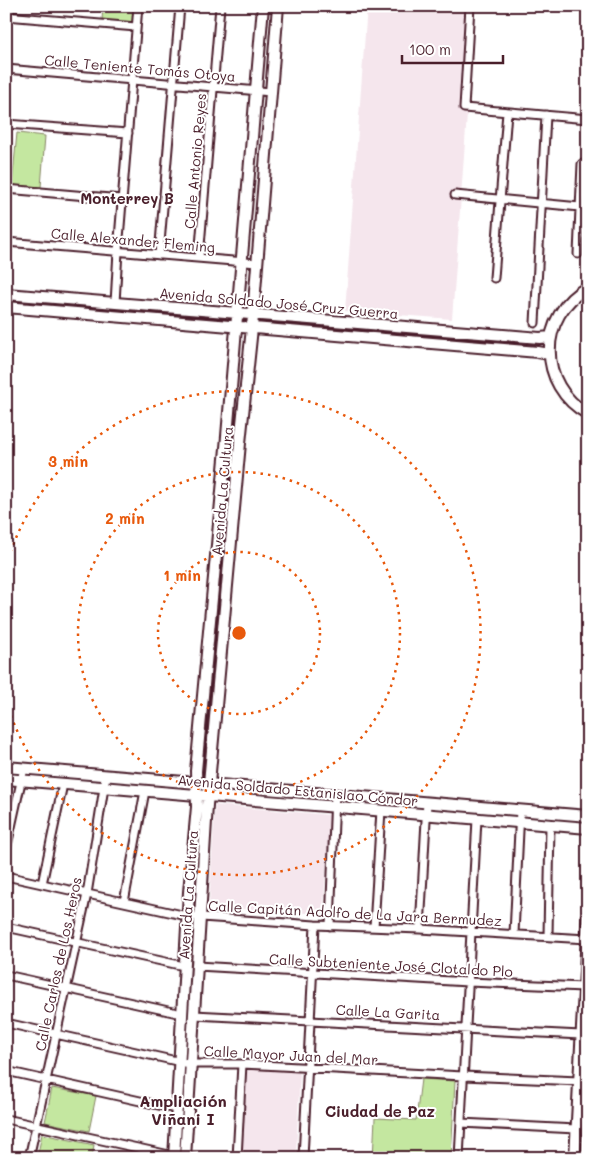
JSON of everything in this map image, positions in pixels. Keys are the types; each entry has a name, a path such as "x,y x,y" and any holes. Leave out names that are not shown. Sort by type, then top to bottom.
{"street":[{"path":"116,303 118,252 138,6"},
{"path":"159,255 180,6"},
{"name":"Calle Antonio Reyes","path":"199,258 220,6"},
{"name":"Avenida La Cultura","path":"174,1157 187,916 198,807 196,771 238,313 263,6"},
{"name":"Avenida La Cultura","path":"185,1157 208,796 252,328 278,6"},
{"path":"470,6 464,108 588,119"},
{"path":"6,16 136,27"},
{"name":"Calle Teniente Tomás Otoya","path":"6,69 271,92"},
{"path":"494,278 508,112"},
{"path":"535,323 546,115"},
{"path":"6,124 128,133"},
{"path":"578,254 582,164"},
{"path":"6,188 122,199"},
{"path":"455,195 580,207"},
{"name":"Calle Alexander Fleming","path":"6,242 257,264"},
{"path":"588,287 563,308 550,337 549,354 555,378 562,390 570,401 588,414"},
{"name":"Avenida Soldado José Cruz Guerra","path":"6,294 530,338 550,337"},
{"name":"Avenida Soldado José Cruz Guerra","path":"6,307 549,354"},
{"path":"216,553 230,555"},
{"name":"Avenida Soldado Estanislao Cóndor","path":"6,767 588,816"},
{"path":"6,850 24,768"},
{"name":"Calle Carlos de Los Heros","path":"29,1158 87,894 106,775"},
{"name":"Avenida Soldado Estanislao Cóndor","path":"6,779 588,828"},
{"path":"42,884 63,784"},
{"path":"124,902 145,791"},
{"path":"330,926 336,794"},
{"path":"420,929 427,802"},
{"path":"374,927 381,810"},
{"path":"514,934 520,810"},
{"path":"459,1158 477,819"},
{"path":"548,936 550,825"},
{"name":"Calle Capitán Adolfo de La Jara Bermudez","path":"6,876 187,916 330,926 420,929 586,939"},
{"path":"575,1158 588,916"},
{"path":"303,1158 314,925"},
{"path":"6,927 184,966"},
{"name":"Calle Subteniente José Clotaldo Plo","path":"197,966 468,982 584,986"},
{"path":"6,975 182,1014"},
{"name":"Calle La Garita","path":"194,1015 581,1035"},
{"name":"Calle Mayor Juan del Mar","path":"6,1023 190,1064 242,1064 579,1081"},
{"path":"237,1158 242,1064"},
{"path":"6,1071 176,1109"},
{"path":"6,1119 174,1157 197,1158"},
{"path":"461,1123 576,1129"}],"shaded area":[{"path":"367,6 475,6 452,319 345,311"},
{"path":"215,805 330,815 323,914 209,907"},
{"path":"249,1069 297,1071 300,1074 296,1155 293,1158 243,1154 241,1151 246,1073"}],"green space":[{"path":"103,6 134,6 132,23 102,20"},
{"path":"17,133 45,136 41,187 12,185"},
{"path":"421,1079 455,1081 451,1158 373,1158 375,1118 416,1120"},
{"path":"52,1088 96,1096 89,1131 45,1122"},
{"path":"42,1134 94,1145 92,1158 37,1158"}],"district":[{"name":"Monterrey B","path":"127,198"},
{"name":"Ampliación Viñani I","path":"183,1109"},
{"name":"Ciudad de Paz","path":"380,1111"}]}
